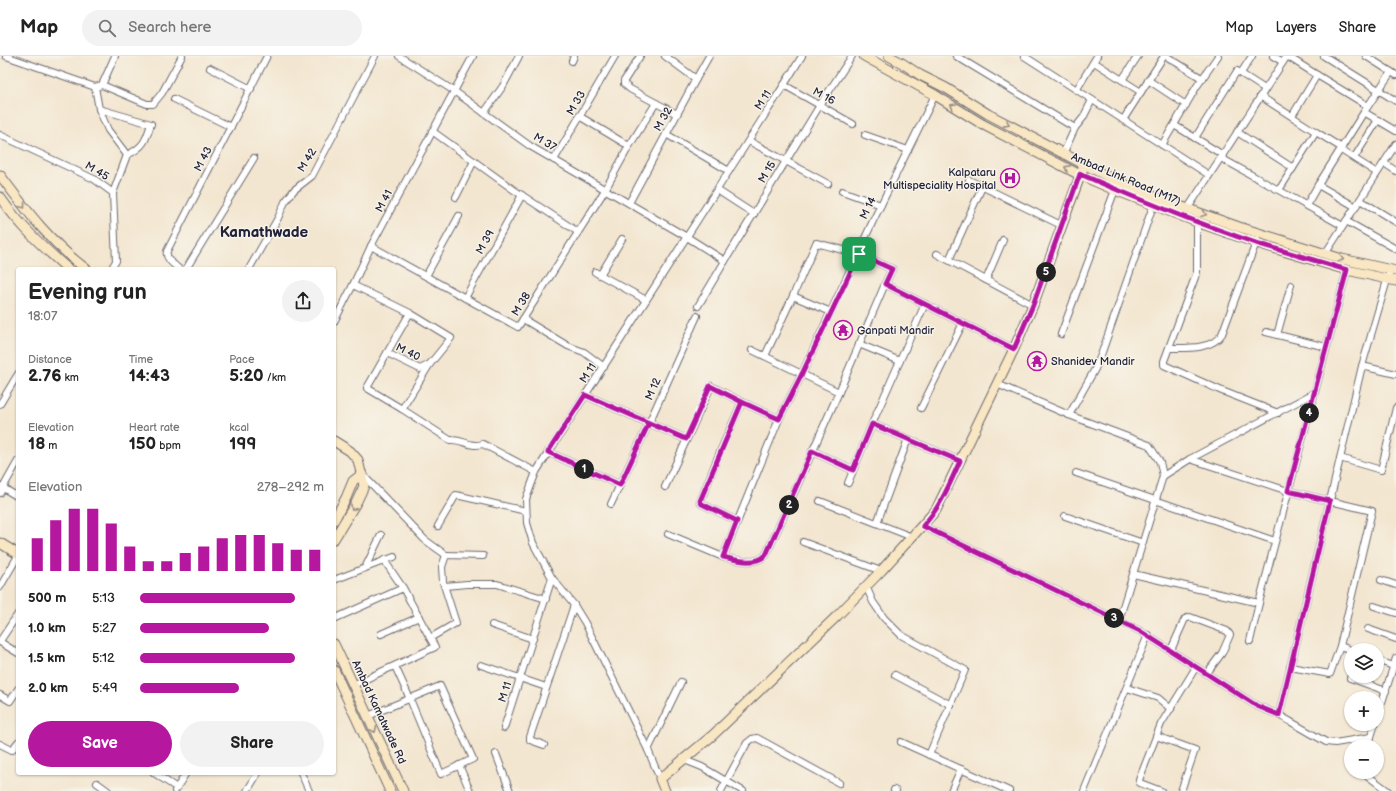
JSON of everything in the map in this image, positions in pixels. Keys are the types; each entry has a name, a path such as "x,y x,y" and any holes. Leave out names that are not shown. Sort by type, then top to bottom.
{"street":[{"path":"6,56 23,59 94,88 102,85 147,104 153,104 162,93 182,56"},
{"path":"102,85 115,56"},
{"name":"M 43","path":"176,267 167,257 167,250 267,56"},
{"name":"M 42","path":"250,267 289,196 294,190 312,176 375,56"},
{"name":"M 37","path":"399,56 454,91 530,146 687,237"},
{"name":"M 41","path":"336,318 371,246 473,56"},
{"path":"484,113 503,86 519,56"},
{"name":"M 33","path":"554,160 614,56"},
{"path":"640,56 624,81 624,84 656,104 677,114"},
{"path":"665,56 696,79"},
{"name":"M 32","path":"628,203 709,56"},
{"name":"M 11","path":"504,728 552,578 533,543 527,523 526,500 536,472 802,56"},
{"name":"M 15","path":"698,306 786,160 852,56"},
{"name":"Ambad Link Road (M17)","path":"864,56 935,95 982,124 1080,174 1115,190 1155,202 1188,208 1325,254 1393,270"},
{"name":"Ambad Link Road (M17)","path":"888,56 904,59 920,75 946,88 988,114 1155,202 1197,222 1256,243 1347,270 1392,280"},
{"path":"956,56 1075,128"},
{"path":"1024,56 1031,58 1092,100 1209,175"},
{"path":"1077,89 1098,56"},
{"path":"1122,80 1138,56"},
{"path":"1123,120 1165,56 1203,78"},
{"path":"1162,145 1218,56"},
{"path":"1241,73 1252,56"},
{"path":"1273,56 1283,62"},
{"path":"1188,208 1287,56 1317,75 1366,109 1378,120 1396,131"},
{"path":"1324,56 1396,101"},
{"path":"1306,206 1366,109 1379,90 1394,74 1366,56"},
{"path":"895,74 904,59"},
{"path":"1094,62 1140,92"},
{"path":"210,68 251,89"},
{"path":"1195,138 1237,71 1265,89"},
{"path":"1292,116 1317,75"},
{"path":"1148,80 1186,105"},
{"name":"M 16","path":"784,85 853,124"},
{"path":"94,88 99,109 108,130 127,155"},
{"name":"M 14","path":"723,557 779,419 802,374 881,205 935,95"},
{"path":"1260,96 1378,173"},
{"path":"174,99 231,127"},
{"path":"1063,154 1075,128 1083,118 1092,100"},
{"name":"M 38","path":"371,246 518,327 605,190 629,146 656,104"},
{"path":"99,109 151,124 145,142 136,150 127,155 113,193"},
{"path":"579,116 629,146"},
{"path":"1354,158 1378,120"},
{"path":"1174,125 1222,156 1306,206 1396,249"},
{"path":"432,131 474,162 578,232"},
{"path":"1237,132 1293,168"},
{"path":"1279,190 1316,132"},
{"path":"666,134 729,171"},
{"path":"865,134 908,150"},
{"name":"M 45","path":"0,135 94,178 113,193 116,261 112,267"},
{"path":"749,141 828,184"},
{"path":"1325,254 1396,146"},
{"path":"187,267 254,158"},
{"path":"456,196 474,162"},
{"path":"1384,163 1396,171"},
{"path":"660,779 682,759 713,735 837,616 933,515 941,503 1014,349 1033,305 1084,165"},
{"path":"0,175 44,232 84,267"},
{"path":"970,180 1063,226"},
{"path":"1318,185 1356,207"},
{"path":"949,260 982,187"},
{"path":"717,190 754,214"},
{"path":"1061,334 1115,190"},
{"path":"842,191 881,205"},
{"name":"M 39","path":"466,298 522,195"},
{"path":"0,197 20,224 51,255 66,267"},
{"path":"1360,200 1396,222"},
{"path":"1069,414 1095,369 1155,202"},
{"path":"426,276 459,216"},
{"path":"1197,222 1197,272 1164,361 1164,365 1222,391 1278,412"},
{"path":"1169,348 1211,344 1219,339 1260,233"},
{"path":"687,237 725,261"},
{"path":"622,239 598,274 646,300"},
{"path":"986,280 1003,240"},
{"path":"668,534 723,557 748,562 763,558 766,555 892,269 859,254 816,243 793,296 764,356"},
{"path":"937,254 1033,305"},
{"path":"1250,641 1275,540 1347,270"},
{"path":"1279,715 1362,366 1392,280 1393,270"},
{"path":"885,284 1014,349"},
{"name":"M 40","path":"353,285 410,313 451,338 430,364 420,369 387,353 410,313"},
{"path":"1277,335 1292,285"},
{"path":"793,296 831,312"},
{"path":"848,483 872,424 925,304"},
{"name":"M 12","path":"611,504 697,316"},
{"path":"523,319 568,346 584,352 604,367"},
{"path":"921,408 963,323"},
{"path":"1266,332 1326,347"},
{"path":"860,344 900,361"},
{"path":"752,350 839,392"},
{"path":"387,353 367,388 450,440 457,440 475,446 483,444 536,472"},
{"path":"402,409 430,364"},
{"path":"1362,366 1396,374"},
{"path":"0,404 16,377"},
{"path":"997,384 1149,445 1160,462 1163,476 1119,620"},
{"path":"665,487 710,386 779,419"},
{"path":"1163,476 1190,459 1314,393"},
{"path":"585,395 686,439"},
{"path":"737,521 700,502 742,402 744,403"},
{"path":"1340,458 1382,470 1396,408"},
{"path":"872,424 960,461"},
{"path":"877,523 908,439"},
{"path":"336,442 355,456 359,464 364,486 357,501 336,536"},
{"path":"812,451 853,470"},
{"path":"548,452 620,485"},
{"path":"1190,459 1288,491 1372,511 1340,646 1330,674 1290,667"},
{"path":"16,464 1,489 16,495"},
{"path":"1076,473 1275,540"},
{"path":"336,516 353,481 362,474"},
{"path":"362,474 425,540 446,555 483,556"},
{"path":"438,526 456,495 526,511"},
{"path":"820,501 912,537"},
{"path":"1065,516 1143,542"},
{"path":"923,526 1148,635 1257,706 1279,715 1322,740 1330,743 1371,737 1373,731"},
{"path":"365,568 381,535"},
{"path":"803,542 881,570"},
{"path":"0,543 16,554"},
{"path":"430,638 456,623 445,586 442,567 446,555"},
{"path":"336,579 394,557"},
{"path":"0,587 16,559"},
{"path":"353,685 435,647 403,588 384,560"},
{"path":"1133,574 1259,603"},
{"path":"552,578 574,605 585,623 648,750 665,791"},
{"path":"1381,580 1396,585"},
{"path":"445,586 497,584 546,599"},
{"path":"866,586 873,602 884,618 901,635 965,670 929,755"},
{"path":"336,618 403,588"},
{"path":"544,745 529,738 574,605"},
{"path":"1374,606 1396,613"},
{"path":"16,617 0,641 16,653"},
{"path":"381,634 419,617"},
{"path":"1171,650 1184,621 1187,618 1190,617 1227,631 1230,635 1224,649 1207,674"},
{"path":"492,625 533,639"},
{"path":"1368,629 1396,639"},
{"path":"1084,791 1148,635"},
{"path":"1340,646 1344,647"},
{"name":"Ambad Kamatwade Rd","path":"336,648 403,791"},
{"path":"1384,697 1396,658"},
{"path":"1384,662 1394,666"},
{"path":"481,665 546,687"},
{"path":"368,716 410,699 440,686 473,759 441,774 410,699 395,666"},
{"path":"1161,791 1139,782 1161,724 1196,667"},
{"name":"Ambad Kamatwade Rd","path":"336,674 390,791"},
{"path":"895,675 951,705"},
{"path":"648,750 681,682"},
{"path":"1364,683 1386,691"},
{"path":"1127,688 1147,693 1158,698 1171,708"},
{"path":"0,695 10,701 16,692"},
{"path":"1156,736 1195,750 1181,791"},
{"path":"721,791 747,743 756,738 839,783"},
{"path":"901,742 1008,791"},
{"path":"0,744 12,750 16,745"},
{"path":"496,754 510,791"},
{"path":"682,759 698,765 743,791"},
{"path":"459,765 470,791"},
{"path":"951,791 960,769"},
{"path":"157,775 176,790 185,775"},
{"path":"247,791 257,775"},
{"path":"302,775 309,791"},
{"path":"1372,779 1388,791"},
{"path":"97,783 108,791"}],"place":[{"name":"Kalpataru Multispeciality Hospital","path":"1010,178"},
{"name":"Ganpati Mandir","path":"843,330"},
{"name":"Shanidev Mandir","path":"1037,361"}],"district":[{"name":"Kamathwade","path":"264,232"}],"route":[{"path":"859,254 779,419 710,386 686,439 585,395 548,452 620,485 649,423 686,439 710,386 744,403 742,402 720,452 700,501 701,504 737,521 723,557 748,562 763,558 766,555 812,451 853,470 872,424 960,461 941,503 923,526 1140,631 1257,706 1279,715 1330,501 1288,491 1347,270 1256,243 1197,222 1115,190 1080,174 1063,226 1033,305 1014,349 885,284 892,269 859,254"}]}
